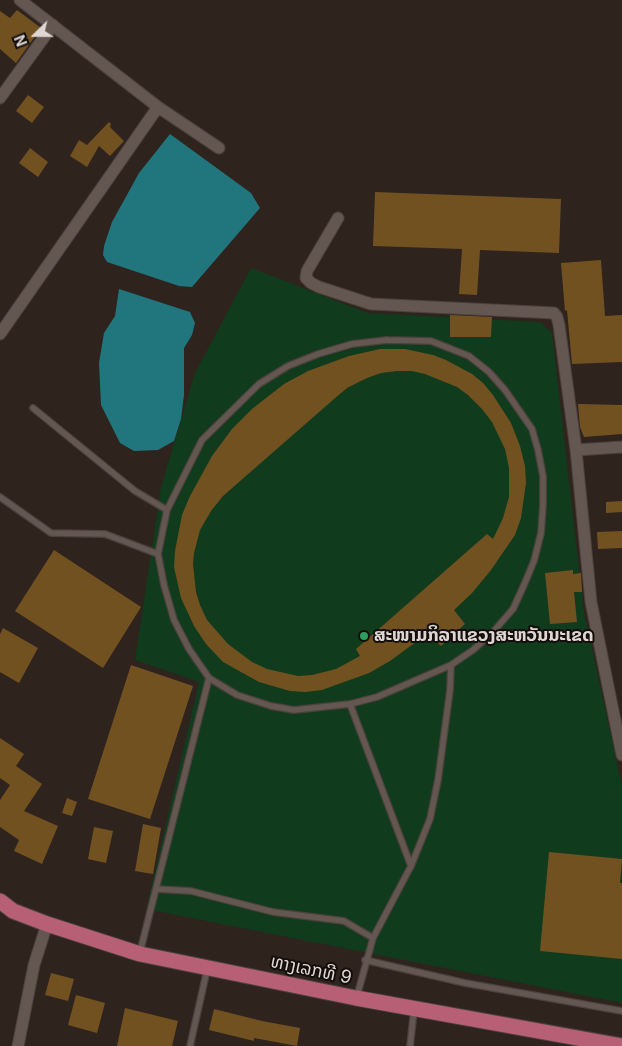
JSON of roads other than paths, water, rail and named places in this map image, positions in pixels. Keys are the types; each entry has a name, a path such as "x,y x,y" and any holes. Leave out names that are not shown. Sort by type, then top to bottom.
{"main road":[{"name":"ທາງເລກທີ 9","path":"0,901 13,911 47,924 140,954 414,1008 566,1041 622,1046"}],"street":[{"path":"20,0 158,106 219,148"},
{"path":"0,98 53,25"},
{"path":"0,334 158,106"},
{"path":"338,218 307,272 306,278 310,283 319,288 371,304 554,313 557,317 560,325 576,450 591,602 622,755"},
{"path":"576,450 622,447"},
{"path":"18,1046 34,965 47,924"}],"lane":[{"path":"387,340 431,341 469,356 489,372 505,390 532,430 538,450 542,476 543,505 534,561 513,609 474,650 451,665 377,698 350,704 294,710 271,706 237,694 209,678 189,649 174,620 158,554 167,510 202,440 259,384 288,366 318,354 352,344 387,340"},
{"path":"33,408 135,491 167,510"},
{"path":"0,497 51,533 105,534 158,554"},
{"path":"356,998 372,938 411,866 430,819 438,780 450,690 451,665"},
{"path":"140,954 209,678"},
{"path":"350,704 411,866"},
{"path":"156,888 191,891 273,912 344,921 372,938"},
{"path":"365,960 465,983 622,1011"},
{"path":"190,1046 207,968"},
{"path":"410,1046 414,1008"}],"water":[{"path":"170,134 251,193 260,208 192,287 179,286 107,262 103,255 112,222 139,173"},
{"path":"119,289 190,312 195,323 192,335 184,348 184,395 181,419 174,441 158,450 134,451 120,443 101,405 99,363 104,333 115,316"}],"place":[{"name":"ສະໜາມກິລາແຂວງສະຫວັນນະເຂດ","path":"364,636"}]}
